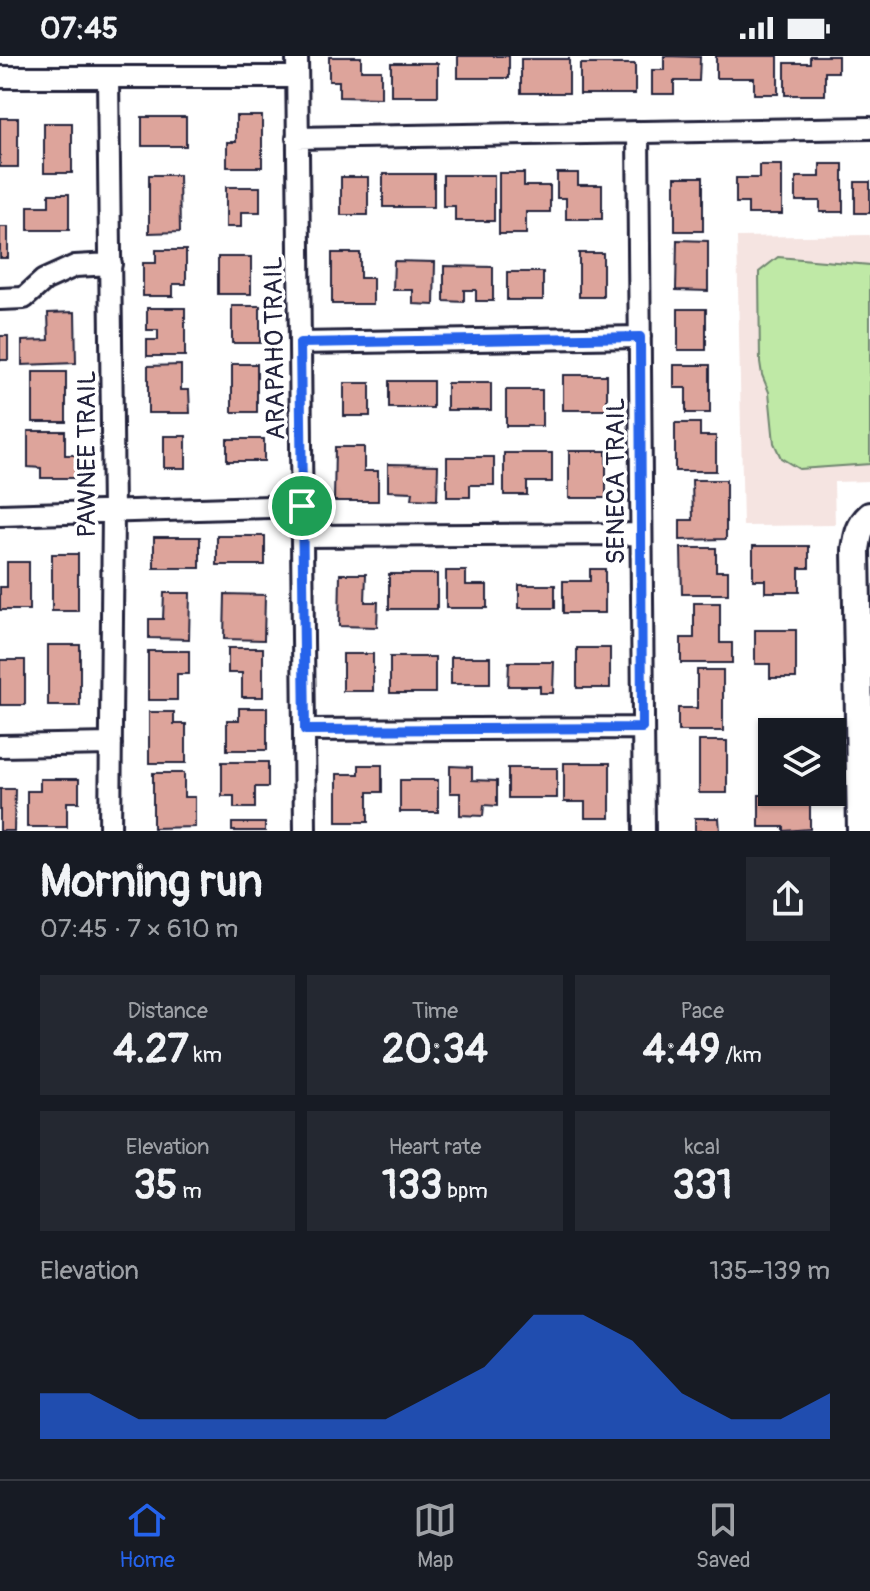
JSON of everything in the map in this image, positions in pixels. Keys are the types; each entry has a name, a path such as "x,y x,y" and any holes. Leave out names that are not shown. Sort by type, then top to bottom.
{"street":[{"path":"0,77 108,77 297,66"},
{"name":"ARAPAHO TRAIL","path":"297,66 305,831"},
{"name":"PAWNEE TRAIL","path":"108,77 113,512 110,831"},
{"path":"297,138 870,128"},
{"name":"SENECA TRAIL","path":"638,132 644,831"},
{"path":"0,299 24,298 44,280 75,266 111,264"},
{"path":"300,343 640,337"},
{"path":"0,515 302,506"},
{"path":"861,831 864,652 856,550 861,525 870,516"},
{"path":"303,536 641,534"},
{"path":"305,730 642,728"},
{"path":"0,746 111,744"}],"shaded area":[{"path":"870,235 870,481 834,482 835,525 743,526 737,237"}],"green space":[{"path":"778,257 870,265 870,464 799,469 781,458 774,443 769,392 760,362 759,272"}],"building":[{"path":"458,56 509,56 509,78 458,78"},
{"path":"664,56 700,57 699,81 674,81 674,94 652,94 652,70 664,70"},
{"path":"716,56 778,56 778,94 754,94 754,78 716,78"},
{"path":"810,56 838,56 838,72 825,72 825,95 785,95 785,63 810,63"},
{"path":"329,57 361,57 361,70 381,70 381,98 339,97 339,81 329,81"},
{"path":"521,59 569,59 569,93 521,93"},
{"path":"391,63 438,63 438,96 391,96"},
{"path":"580,64 635,64 635,94 580,94"},
{"path":"236,116 262,116 262,167 227,167 227,142 236,142"},
{"path":"142,117 186,117 186,146 142,146"},
{"path":"0,118 18,118 18,167 0,167"},
{"path":"44,123 72,123 72,173 44,173"},
{"path":"820,164 843,164 843,212 820,212 820,201 796,201 796,177 820,177"},
{"path":"759,165 782,165 782,214 748,214 748,203 736,203 736,178 759,178"},
{"path":"499,173 524,173 524,186 550,186 550,212 526,212 526,234 499,234"},
{"path":"557,173 578,173 578,185 602,185 602,219 566,219 566,198 557,198"},
{"path":"383,174 434,174 434,207 383,207"},
{"path":"149,175 179,175 180,232 149,233"},
{"path":"443,175 494,175 494,221 455,221 455,206 443,206"},
{"path":"341,177 368,177 368,215 341,215"},
{"path":"675,177 703,177 703,231 675,231"},
{"path":"855,182 870,182 870,213 855,213"},
{"path":"226,187 260,187 260,212 241,212 241,227 226,227"},
{"path":"49,194 69,194 69,230 28,230 28,206 49,206"},
{"path":"0,227 8,227 8,258 0,258"},
{"path":"677,240 708,241 708,291 676,290"},
{"path":"156,250 186,250 186,284 173,284 173,296 143,296 143,263 156,263"},
{"path":"332,253 360,253 360,278 373,278 373,304 332,304"},
{"path":"579,253 603,253 603,297 579,297"},
{"path":"218,257 251,257 251,294 218,294"},
{"path":"394,261 435,262 434,305 413,304 413,290 393,290"},
{"path":"444,266 493,267 493,301 476,301 476,290 464,290 464,302 444,301"},
{"path":"507,272 543,272 543,300 507,300"},
{"path":"232,306 260,306 260,343 232,343"},
{"path":"147,308 185,308 185,356 147,356 147,340 158,340 158,330 147,330"},
{"path":"678,309 706,309 706,350 678,350"},
{"path":"75,312 76,363 22,365 22,341 49,340 48,313"},
{"path":"0,336 8,336 8,360 0,360"},
{"path":"232,364 257,364 257,412 232,412"},
{"path":"181,365 181,390 189,390 190,413 148,413 148,366"},
{"path":"674,365 710,365 710,413 686,413 686,388 674,388"},
{"path":"33,372 66,372 66,422 33,422"},
{"path":"563,375 607,375 607,410 563,410"},
{"path":"389,381 433,381 433,408 389,408"},
{"path":"344,383 370,383 370,416 344,416"},
{"path":"447,383 491,383 491,410 447,410"},
{"path":"506,390 542,390 542,426 506,426"},
{"path":"675,423 700,423 700,436 716,436 716,471 675,471"},
{"path":"28,431 65,431 65,455 76,455 75,478 41,478 41,468 28,467"},
{"path":"164,436 186,436 186,468 164,468"},
{"path":"227,439 264,439 264,461 227,461"},
{"path":"335,447 364,447 364,471 378,471 378,501 334,501"},
{"path":"569,451 606,451 606,498 569,498"},
{"path":"504,453 552,453 552,482 527,482 527,495 504,495"},
{"path":"447,457 494,457 494,485 470,485 470,497 447,497"},
{"path":"388,464 438,465 437,500 412,499 413,492 388,491"},
{"path":"692,480 726,480 726,539 680,540 680,520 693,520"},
{"path":"217,536 265,536 265,565 217,565"},
{"path":"154,537 200,537 200,568 154,568"},
{"path":"753,546 809,546 809,568 799,568 799,592 765,592 765,580 753,580"},
{"path":"681,548 716,548 716,571 728,571 728,594 682,594"},
{"path":"52,554 78,554 78,611 52,611"},
{"path":"7,562 29,562 29,610 0,610 0,587 7,587"},
{"path":"590,569 605,569 605,613 563,613 563,581 590,581"},
{"path":"446,571 466,571 466,585 487,585 487,608 446,608"},
{"path":"340,574 366,574 365,602 378,602 377,627 339,626"},
{"path":"389,574 437,574 437,609 389,609"},
{"path":"519,585 555,585 555,608 519,608"},
{"path":"164,593 190,593 189,639 149,638 149,619 163,619"},
{"path":"225,594 265,595 264,640 224,639"},
{"path":"694,603 720,603 720,643 732,643 732,663 681,663 681,638 694,638"},
{"path":"755,630 796,630 796,678 770,678 770,664 755,664"},
{"path":"48,645 80,645 80,706 48,706"},
{"path":"228,648 263,648 263,697 242,697 242,673 228,673"},
{"path":"577,648 610,648 610,688 577,688"},
{"path":"148,651 189,651 189,674 177,674 177,700 148,700"},
{"path":"343,654 373,654 373,691 343,691"},
{"path":"390,657 435,657 435,693 390,693"},
{"path":"451,657 490,657 490,684 451,684"},
{"path":"0,660 25,660 25,705 0,705"},
{"path":"509,662 554,662 553,693 540,693 540,686 508,686"},
{"path":"697,670 723,670 723,731 678,731 678,708 697,708"},
{"path":"239,708 267,708 267,750 227,750 227,720 239,720"},
{"path":"149,712 174,712 174,724 186,724 186,763 149,763"},
{"path":"699,741 727,741 727,793 699,793"},
{"path":"222,762 268,762 268,787 255,787 255,808 234,808 234,796 222,796"},
{"path":"564,763 610,763 610,818 585,818 585,802 564,802"},
{"path":"359,765 382,765 382,792 368,792 368,822 337,822 337,774 359,774"},
{"path":"450,766 472,767 472,780 497,781 497,806 484,805 483,816 460,815 460,793 450,793"},
{"path":"508,768 557,768 557,798 508,798"},
{"path":"153,773 184,773 184,797 195,797 195,827 153,828"},
{"path":"40,779 79,779 79,802 67,802 67,827 27,827 27,791 40,791"},
{"path":"400,780 438,780 438,812 400,812"},
{"path":"0,789 15,789 14,831 0,831"},
{"path":"759,806 810,806 810,829 784,831 784,827 759,827"},
{"path":"695,818 719,818 720,831 695,831"},
{"path":"232,823 265,823 265,831 232,831"}],"route":[{"path":"640,337 642,728 305,730 302,506 300,343 640,337"}]}
